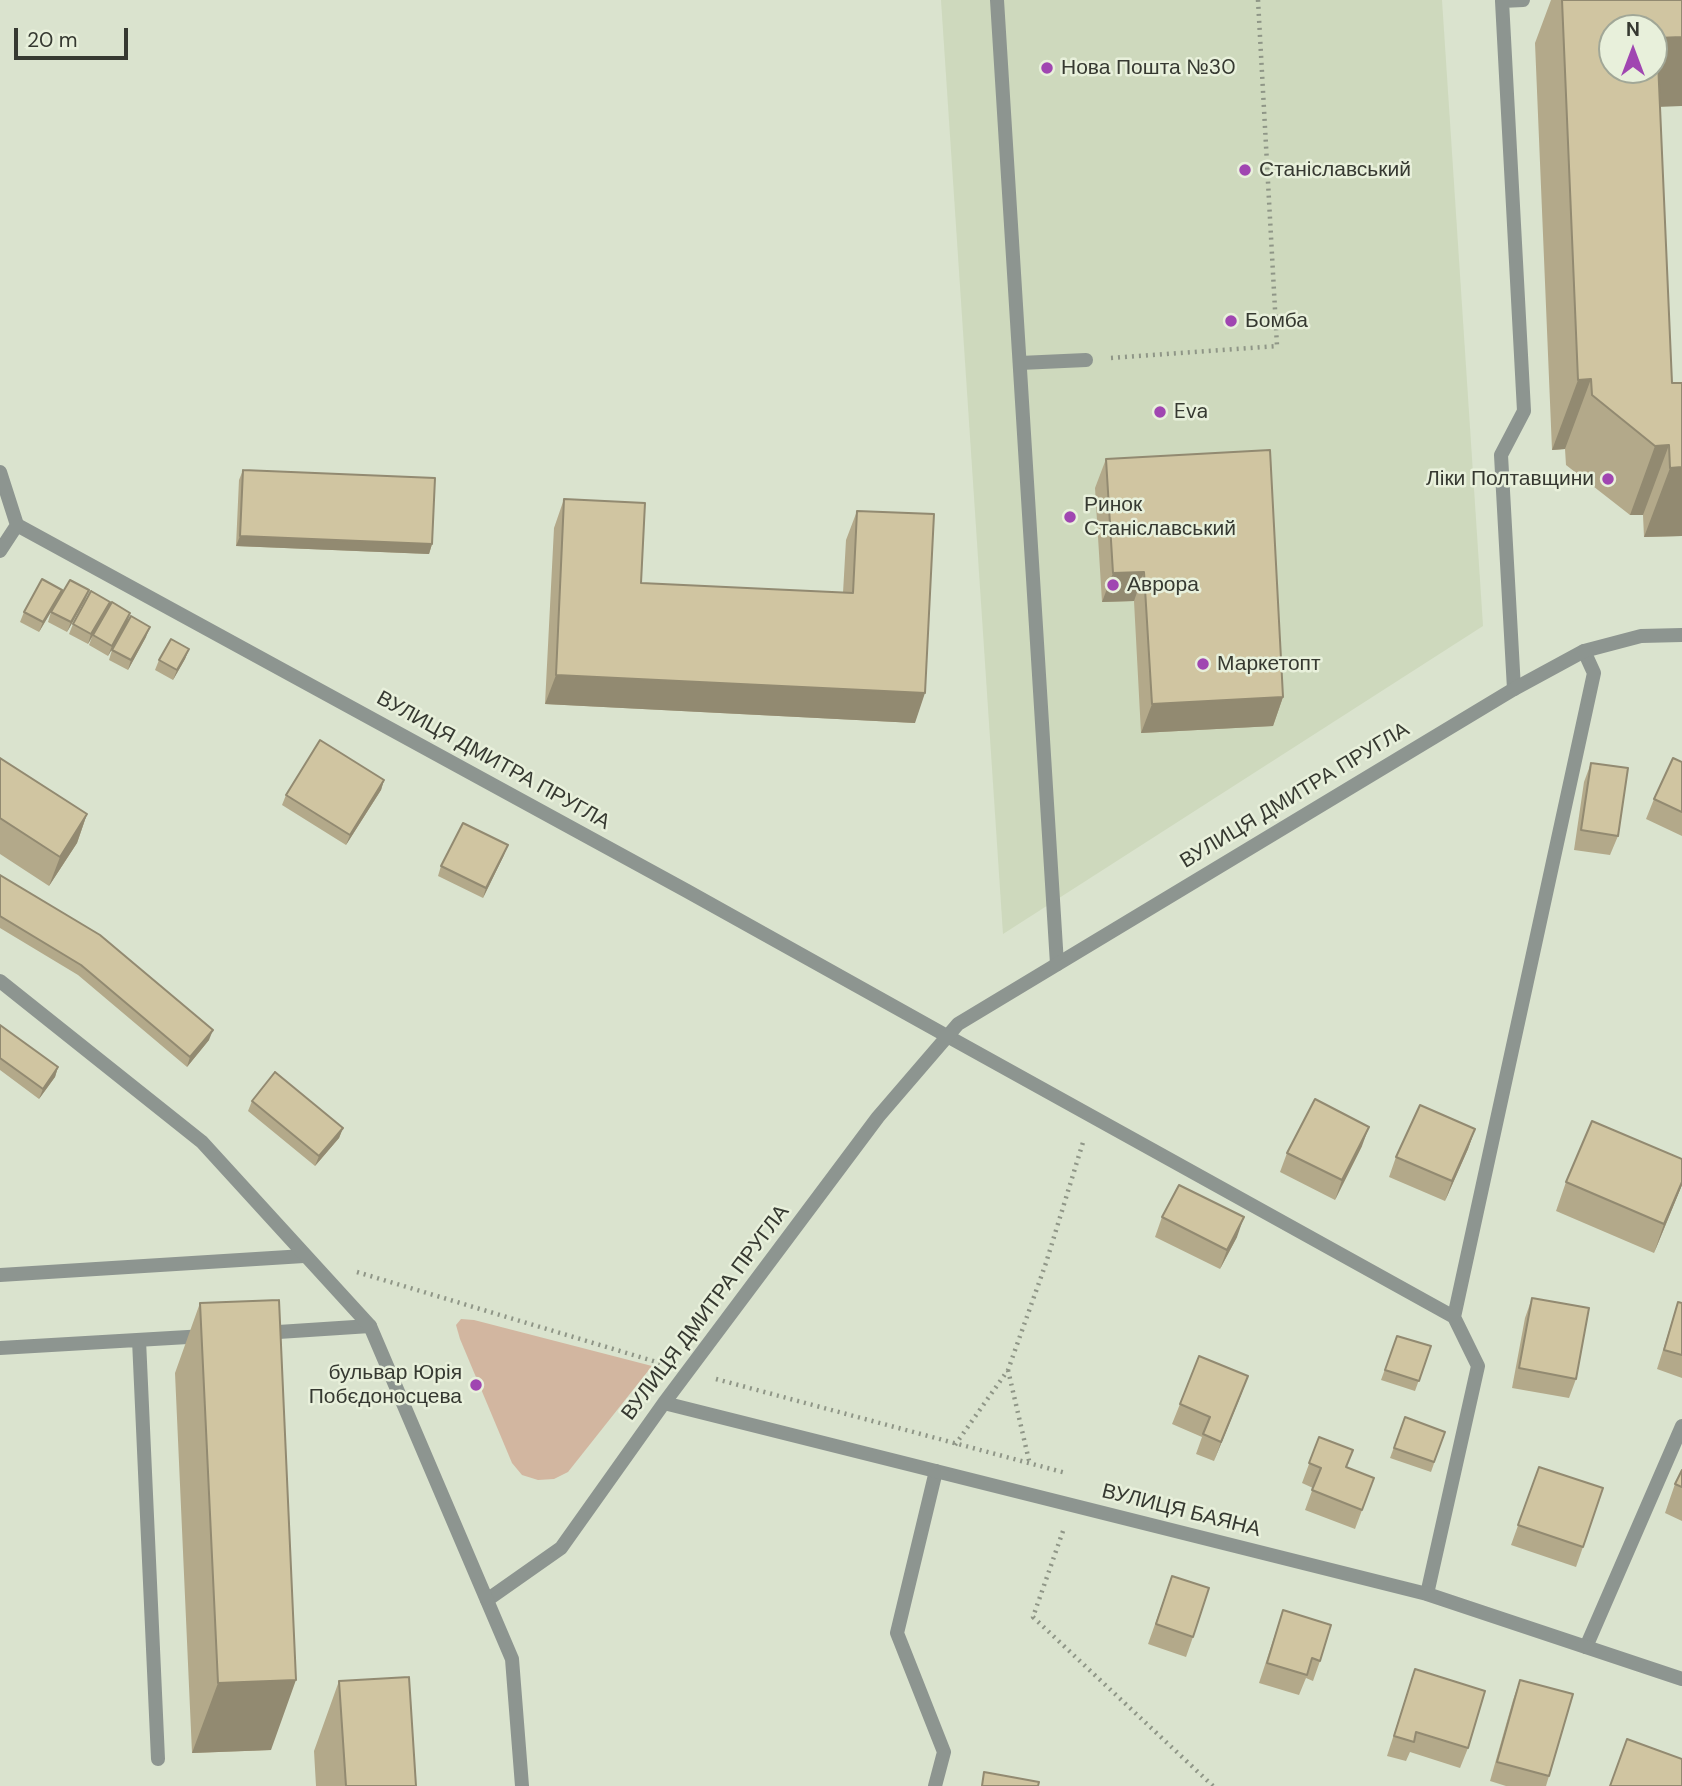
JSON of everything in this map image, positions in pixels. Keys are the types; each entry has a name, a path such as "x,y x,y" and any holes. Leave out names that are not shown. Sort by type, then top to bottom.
{"street":[{"path":"997,0 1057,964"},
{"path":"1514,689 1501,455 1524,411 1502,1 1523,0"},
{"path":"1020,363 1086,360"},
{"path":"0,472 17,525 0,551"},
{"name":"ВУЛИЦЯ ДМИТРА ПРУГЛА","path":"17,525 947,1036"},
{"name":"ВУЛИЦЯ ДМИТРА ПРУГЛА","path":"487,1600 561,1548 664,1403 878,1117 958,1024 1514,689 1584,651 1641,636 1682,635"},
{"path":"1454,1317 1594,673 1584,651"},
{"path":"0,981 202,1142 370,1326 512,1659 522,1786"},
{"path":"947,1036 1454,1317 1478,1366 1427,1594"},
{"path":"0,1275 304,1256"},
{"path":"244,1334 370,1326"},
{"path":"0,1348 218,1335"},
{"path":"139,1340 158,1759"},
{"name":"ВУЛИЦЯ БАЯНА","path":"664,1403 1427,1594 1682,1679"},
{"path":"1586,1647 1682,1426"},
{"path":"935,1786 944,1752 897,1633 936,1471"}],"path":[{"path":"1086,360 1277,346 1258,0"},
{"path":"936,1471 1008,1370 1046,1263 1091,1116"},
{"path":"356,1271 688,1371 1070,1474"},
{"path":"1008,1370 1038,1497"},
{"path":"1072,1506 1033,1617 1213,1786"}],"shaded area":[{"path":"941,0 1442,0 1483,626 1003,934"},
{"path":"461,1319 474,1320 652,1366 568,1472 554,1479 538,1480 522,1475 512,1463 460,1339 456,1325"}],"building":[{"path":"1562,0 1682,0 1682,37 1668,38 1668,14 1598,14 1598,84 1659,84 1672,383 1682,383 1682,467 1670,468 1669,445 1655,446 1592,395 1591,379 1578,380"},
{"name":"Маркетопт","path":"1270,450 1283,697 1152,704 1144,572 1113,573 1106,459"},
{"path":"243,470 435,478 432,544 240,536"},
{"path":"564,499 645,503 641,583 853,593 857,511 934,514 925,693 556,675"},
{"path":"42,579 62,590 43,622 24,612"},
{"path":"70,580 89,590 71,622 51,612"},
{"path":"91,591 110,602 91,634 73,624"},
{"path":"112,602 130,613 112,646 93,635"},
{"path":"131,616 150,627 131,660 112,650"},
{"path":"171,639 189,649 177,670 159,660"},
{"path":"320,740 384,780 350,835 286,795"},
{"path":"0,758 87,814 60,857 0,818"},
{"path":"1673,758 1682,762 1682,812 1654,799"},
{"path":"1591,763 1628,768 1618,836 1581,830"},
{"path":"463,823 508,845 486,888 441,866"},
{"path":"0,875 100,935 213,1030 190,1057 81,965 0,916"},
{"path":"0,1025 58,1067 43,1089 0,1058"},
{"path":"275,1072 343,1128 319,1156 252,1101"},
{"path":"1315,1099 1369,1127 1342,1180 1287,1153"},
{"path":"1420,1105 1475,1129 1452,1181 1396,1157"},
{"path":"1592,1121 1682,1159 1682,1182 1664,1224 1566,1182"},
{"path":"1179,1185 1244,1217 1227,1250 1162,1217"},
{"path":"1532,1298 1589,1308 1576,1379 1519,1368"},
{"path":"279,1300 296,1680 218,1683 200,1303"},
{"path":"1678,1302 1682,1303 1682,1355 1664,1350"},
{"path":"1397,1336 1431,1346 1419,1381 1385,1370"},
{"path":"1199,1356 1248,1376 1221,1442 1203,1434 1210,1417 1180,1404"},
{"path":"1405,1417 1445,1432 1434,1462 1394,1448"},
{"path":"1319,1437 1353,1450 1346,1467 1374,1478 1362,1510 1312,1490 1321,1468 1309,1463"},
{"path":"1539,1467 1603,1488 1583,1547 1518,1525"},
{"path":"1682,1470 1682,1487 1675,1484"},
{"path":"1172,1576 1209,1588 1193,1637 1156,1624"},
{"path":"1283,1610 1331,1625 1320,1661 1312,1658 1307,1675 1267,1663"},
{"path":"1415,1669 1485,1691 1468,1748 1416,1732 1414,1742 1394,1736"},
{"path":"409,1677 416,1786 346,1786 339,1681"},
{"path":"1520,1680 1573,1694 1549,1776 1497,1762"},
{"path":"1627,1739 1682,1759 1682,1786 1610,1786"},
{"path":"984,1772 1039,1782 1038,1786 982,1786"}],"place":[{"name":"Нова Пошта №30","path":"1047,68"},
{"name":"Станіславський","path":"1245,170"},
{"name":"Бомба","path":"1231,321"},
{"name":"Eva","path":"1160,412"},
{"name":"Ліки Полтавщини","path":"1608,479"},
{"name":"Ринок Станіславський","path":"1070,517"},
{"name":"Аврора","path":"1113,585"},
{"name":"Маркетопт","path":"1203,664"},
{"name":"бульвар Юрія Побєдоносцева","path":"476,1385"}]}
